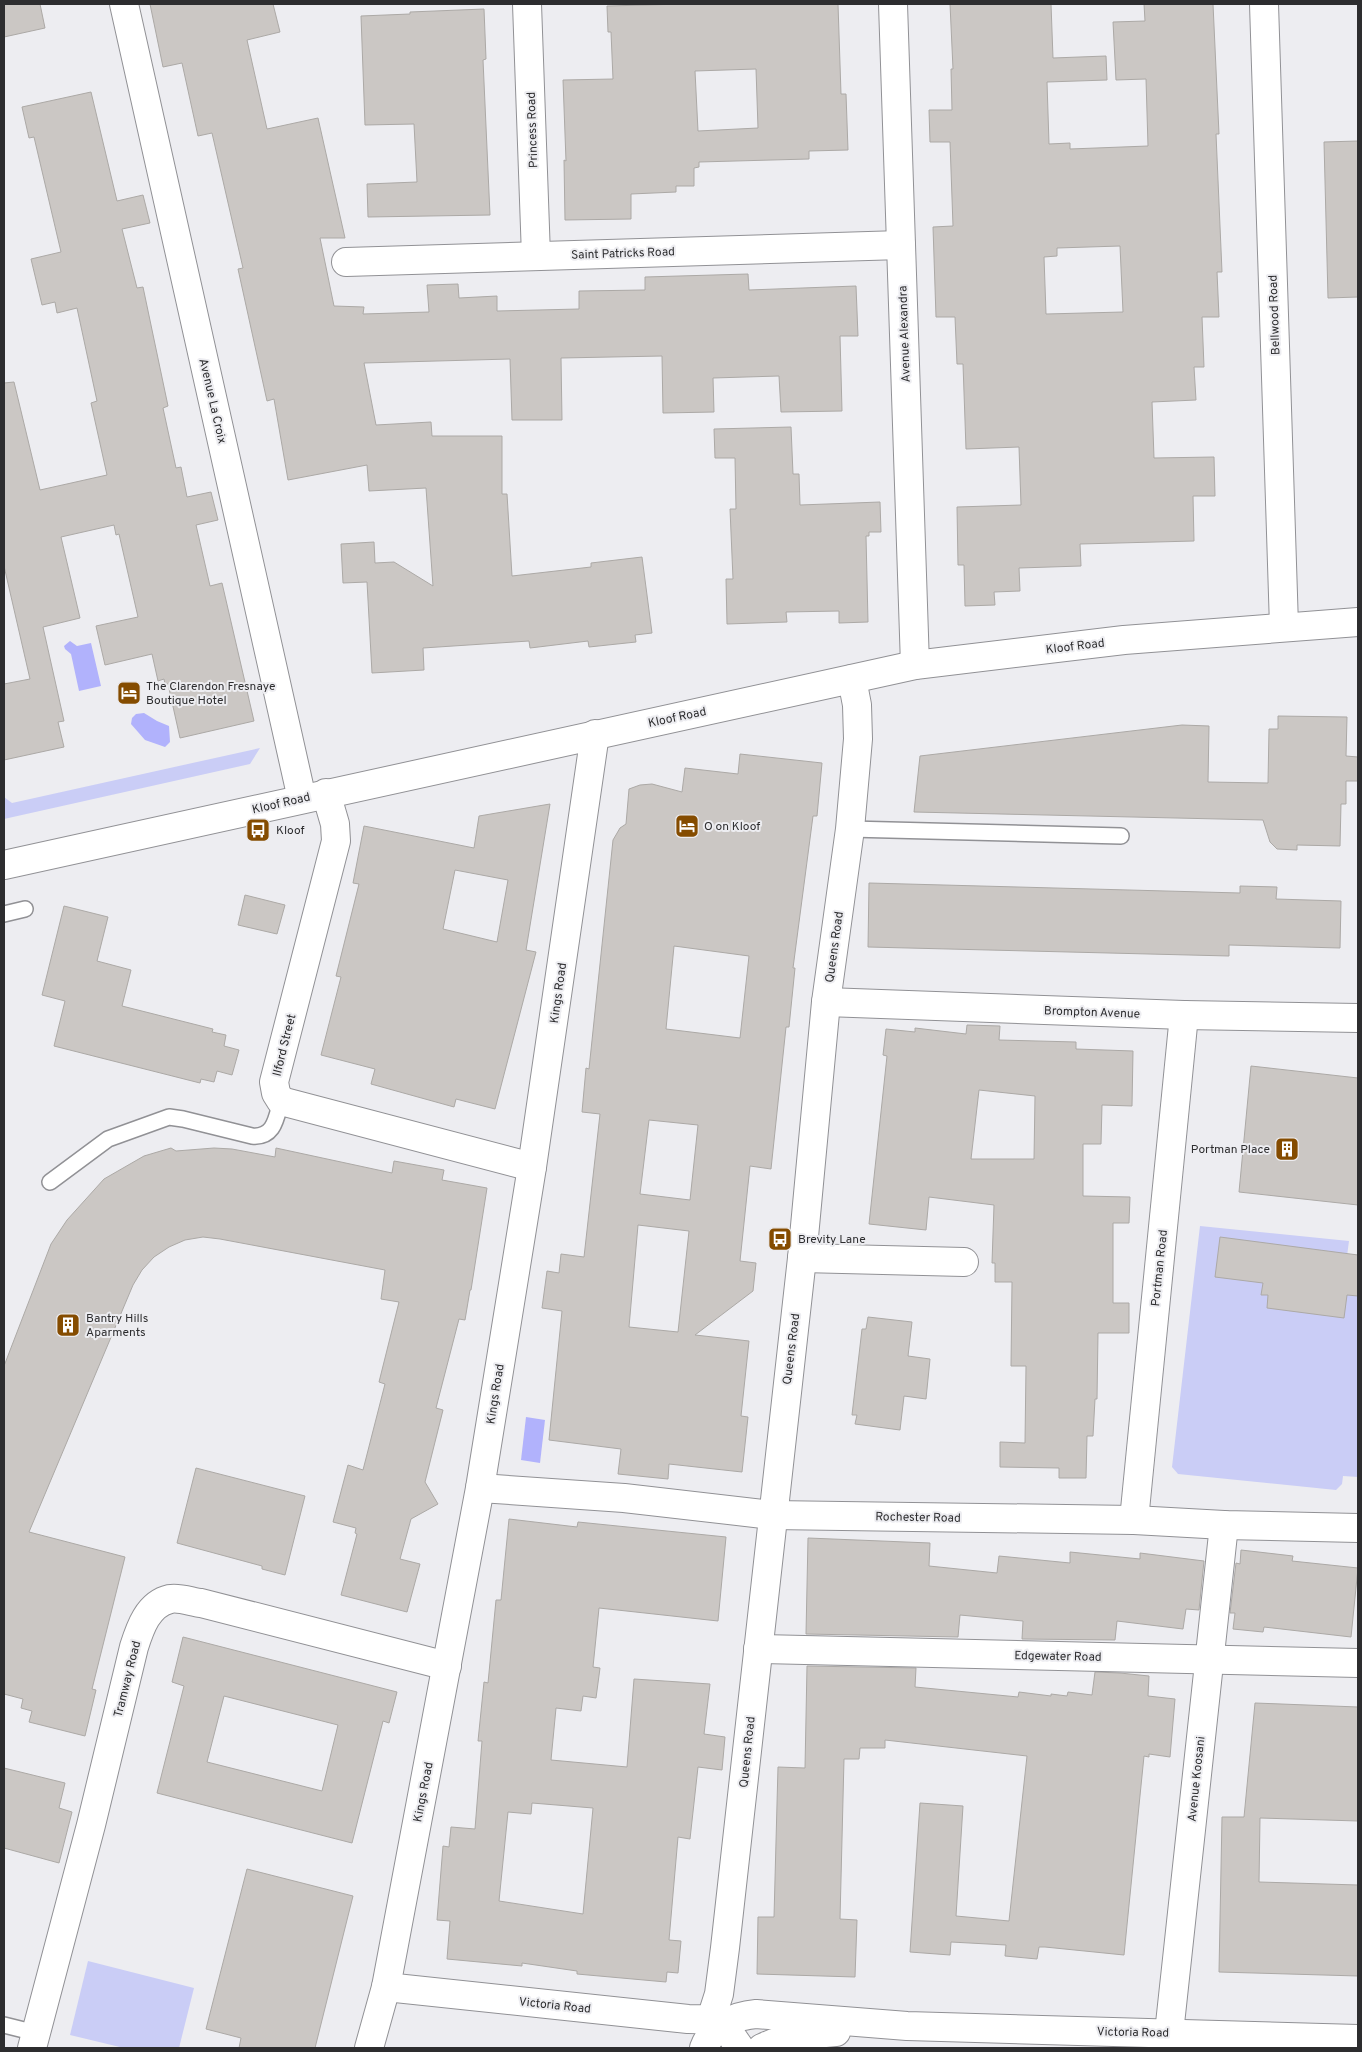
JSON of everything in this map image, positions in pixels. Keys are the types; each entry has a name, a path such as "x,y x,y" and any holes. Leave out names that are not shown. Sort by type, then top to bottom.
{"street":[{"name":"Avenue La Croix","path":"124,4 314,796"},
{"name":"Princess Road","path":"527,4 536,256"},
{"name":"Avenue Alexandra","path":"893,4 914,665"},
{"name":"Bellwood Road","path":"1264,4 1284,626"},
{"name":"Saint Patricks Road","path":"346,262 901,245"},
{"name":"Kloof Road","path":"4,865 914,665 1124,640 1284,626 1358,622"},
{"name":"Queens Road","path":"704,2048 714,2032 717,2022 772,1514 802,1258 826,1002 850,829 858,738 857,705 852,679"},
{"name":"Kings Road","path":"369,2048 386,1987 480,1488 532,1167 595,734"},
{"name":"Ilford Street","path":"281,1102 276,1093 274,1082 336,841 335,824 314,796"},
{"name":"Brompton Avenue","path":"826,1002 1184,1015 1358,1018"},
{"name":"Portman Road","path":"1134,1520 1184,1015"},
{"path":"281,1102 532,1167"},
{"path":"802,1258 964,1262"},
{"name":"Rochester Road","path":"480,1488 624,1498 772,1514 1134,1520 1224,1525 1358,1528"},
{"name":"Avenue Koosani","path":"1152,2038 1209,1660 1224,1525"},
{"name":"Tramway Road","path":"34,2040 91,1825 134,1647 140,1628 149,1612 158,1604 171,1599 201,1603 447,1666"},
{"name":"Edgewater Road","path":"758,1649 1358,1663"},
{"name":"Victoria Road","path":"386,1987 717,2022 756,2014 907,2026 1152,2038 1322,2043 1358,2039"},
{"path":"717,2022 740,2048"},
{"name":"Victoria Road","path":"762,2048 776,2042 811,2034 907,2026"}],"lane":[{"path":"850,829 1121,836"},
{"path":"4,914 25,909"},
{"path":"50,1182 108,1139 169,1117 259,1137 272,1129 281,1102"},
{"path":"4,2025 34,2040"}],"shaded area":[{"path":"260,748 250,764 4,819 4,797 12,803"},
{"path":"1200,1226 1349,1241 1342,1294 1358,1296 1358,1477 1343,1476 1342,1484 1336,1490 1178,1474 1172,1467"},
{"path":"88,1961 194,1988 179,2048 124,2048 70,2035"}],"water":[{"path":"70,641 77,646 91,643 101,686 79,691 71,654 64,646"},
{"path":"144,713 169,726 170,742 165,747 145,740 131,724 132,718 136,714"},
{"path":"526,1417 545,1420 540,1463 521,1460"}],"building":[{"path":"4,4 40,4 45,28 4,37"},
{"path":"150,4 273,4 280,32 247,40 267,129 318,118 345,238 320,238 334,306 364,307 363,314 429,312 427,285 458,284 459,298 497,296 497,311 579,309 579,291 645,290 645,277 748,274 749,290 856,286 858,336 840,336 842,411 781,412 779,376 713,378 714,412 663,413 662,356 561,358 562,420 512,420 510,359 364,363 376,425 431,422 432,436 502,436 502,494 507,494 512,576 591,567 591,563 642,557 652,633 635,635 636,642 589,647 588,641 530,648 529,641 423,648 424,670 372,673 367,582 343,583 341,544 374,542 375,563 394,562 433,586 426,488 369,491 367,465 288,480 274,399 267,401 238,269 243,268 212,133 198,136 182,63 163,67"},
{"path":"838,4 841,94 846,94 848,150 809,151 809,159 699,162 699,167 694,168 694,186 676,186 676,192 631,194 631,219 565,220 564,160 566,161 563,80 613,79 611,32 608,32 607,6","holes":["756,69 758,128 698,131 695,71"]},
{"path":"950,4 1051,4 1053,58 1106,56 1107,80 1047,82 1049,144 1070,143 1070,149 1148,146 1146,79 1116,80 1113,22 1145,21 1144,4 1213,4 1219,134 1216,134 1222,272 1217,272 1219,317 1202,317 1204,367 1194,367 1196,400 1152,402 1154,458 1214,457 1215,496 1193,496 1194,541 1080,544 1081,566 1019,568 1020,591 994,592 995,605 965,606 964,565 958,565 957,507 1021,505 1019,447 966,449 963,364 957,364 955,317 936,317 933,227 953,226 950,142 930,142 929,110 952,110 951,69 953,69","holes":["1120,246 1123,312 1046,314 1044,257 1057,256 1057,248"]},
{"path":"484,9 486,59 483,60 490,215 368,217 367,184 417,182 414,124 365,125 361,16"},
{"path":"91,92 117,201 143,195 150,223 122,229 137,288 143,287 168,406 163,408 176,468 181,467 187,497 211,492 218,520 196,525 210,586 222,583 254,721 180,738 168,684 165,684 164,679 158,681 152,654 105,665 96,626 138,617 119,534 116,535 114,525 61,537 80,618 43,627 64,721 58,722 64,747 4,760 4,684 30,679 4,566 4,383 14,382 40,490 107,475 91,403 97,401 77,308 57,313 55,302 42,305 31,259 61,252 34,137 29,138 22,107"},
{"path":"1358,141 1358,297 1328,298 1324,142"},
{"path":"791,427 793,474 799,474 800,505 880,502 881,532 869,532 869,536 866,536 868,622 839,623 839,611 786,612 787,622 727,624 726,579 733,579 730,509 736,509 735,458 715,458 714,429"},
{"path":"1278,716 1347,717 1346,756 1358,757 1358,781 1346,781 1346,804 1341,804 1340,846 1297,845 1297,850 1277,849 1270,842 1263,820 914,812 920,756 1182,725 1209,726 1208,782 1268,783 1269,729 1278,729"},
{"path":"740,754 822,763 817,816 813,816 793,968 795,968 789,1027 786,1027 771,1169 750,1166 740,1261 756,1263 753,1291 695,1335 749,1341 741,1416 748,1417 742,1472 669,1464 668,1479 618,1474 621,1449 549,1440 562,1311 542,1308 547,1271 559,1273 561,1254 584,1257 600,1114 582,1112 586,1068 589,1069 613,840 620,828 626,824 629,789 640,785 652,784 682,792 685,768 738,774","holes":["674,946 749,956 740,1038 666,1029","649,1120 698,1125 690,1200 640,1194","638,1225 689,1231 678,1332 629,1327"]},
{"path":"550,804 526,950 536,952 495,1109 456,1099 454,1107 371,1084 375,1069 321,1055 341,977 336,976 359,884 353,883 364,826 474,848 479,816","holes":["455,870 508,880 497,942 443,929"]},
{"path":"869,883 1240,893 1240,886 1277,887 1276,899 1341,901 1340,948 1229,945 1229,956 868,947"},
{"path":"245,895 285,905 277,934 238,925"},
{"path":"64,906 108,917 97,961 131,970 122,1006 213,1029 212,1032 226,1035 224,1046 239,1050 232,1075 217,1071 214,1082 201,1079 200,1083 54,1046 65,1001 42,995"},
{"path":"967,1025 1000,1026 999,1040 1076,1042 1076,1049 1133,1051 1132,1106 1102,1105 1101,1144 1083,1144 1083,1196 1130,1197 1129,1223 1113,1223 1113,1303 1129,1303 1129,1333 1098,1333 1097,1399 1095,1399 1093,1436 1087,1436 1086,1478 1059,1478 1059,1468 1000,1467 1000,1442 1025,1443 1026,1366 1011,1366 1012,1282 995,1282 995,1263 992,1263 994,1205 929,1197 926,1230 869,1224 887,1056 883,1055 886,1029 915,1032 915,1028 966,1034","holes":["979,1090 1035,1096 1034,1159 971,1159"]},
{"name":"Portman Place","path":"1251,1066 1358,1078 1358,1205 1239,1192"},
{"path":"171,1148 176,1151 214,1148 232,1149 275,1157 276,1148 392,1173 394,1161 444,1170 442,1180 487,1188 465,1320 459,1319 436,1408 443,1410 425,1482 438,1504 411,1519 400,1559 420,1564 407,1612 341,1595 357,1534 355,1533 356,1528 333,1522 348,1465 363,1470 385,1384 379,1382 399,1302 381,1299 385,1270 203,1237 185,1240 169,1247 154,1257 142,1270 133,1285 29,1532 125,1557 92,1689 96,1690 85,1736 29,1722 32,1711 21,1708 23,1699 4,1694 4,1366 51,1244 67,1220 104,1179 144,1156"},
{"path":"1220,1237 1358,1255 1358,1296 1347,1295 1344,1318 1267,1308 1268,1295 1261,1295 1263,1283 1215,1277"},
{"path":"868,1317 912,1322 908,1356 930,1359 926,1399 904,1396 900,1430 855,1424 857,1415 852,1415 862,1329 866,1329"},
{"path":"196,1468 305,1496 285,1575 262,1569 262,1566 177,1543"},
{"path":"509,1519 577,1527 578,1522 726,1537 718,1621 599,1608 593,1667 600,1668 596,1698 583,1696 581,1711 556,1708 551,1760 627,1767 634,1679 710,1684 704,1734 725,1737 722,1770 698,1767 690,1839 678,1837 669,1940 681,1941 678,1973 667,1972 666,1982 577,1974 577,1971 522,1963 522,1966 447,1959 450,1921 437,1920 443,1846 449,1847 451,1827 475,1829 482,1741 478,1741 484,1682 488,1683 496,1600 501,1600","holes":["532,1803 593,1808 583,1914 499,1901 508,1812 531,1814"]},
{"path":"808,1538 930,1543 929,1566 997,1573 999,1556 1070,1563 1070,1552 1140,1559 1140,1553 1204,1561 1199,1610 1186,1609 1183,1629 1117,1621 1115,1640 1022,1639 1023,1621 960,1615 958,1637 806,1634"},
{"path":"1241,1550 1293,1556 1292,1561 1358,1568 1351,1637 1264,1627 1263,1632 1233,1629 1235,1613 1230,1613 1236,1563 1240,1564"},
{"path":"183,1637 397,1692 389,1723 383,1721 352,1843 157,1793 184,1686 172,1682","holes":["224,1696 338,1725 322,1791 207,1762"]},
{"path":"807,1666 916,1668 915,1687 1018,1697 1019,1692 1051,1696 1051,1694 1067,1696 1068,1692 1092,1695 1095,1672 1120,1673 1149,1676 1148,1696 1175,1699 1170,1757 1149,1754 1149,1757 1144,1756 1124,1955 1039,1947 1037,1959 1005,1956 1006,1945 951,1942 950,1955 910,1952 920,1803 963,1806 956,1916 1009,1921 1027,1756 885,1740 885,1748 860,1748 859,1759 844,1759 840,1919 857,1920 855,1977 757,1974 758,1917 774,1917 778,1767 805,1768"},
{"path":"1255,1703 1358,1707 1358,1821 1260,1818 1259,1882 1358,1885 1358,1976 1219,1972 1222,1817 1244,1817"},
{"path":"4,1768 65,1783 59,1808 72,1812 59,1863 4,1848"},
{"path":"247,1869 353,1896 315,2048 239,2048 241,2038 206,2029"}],"place":[{"name":"The Clarendon Fresnaye Boutique Hotel","path":"129,693"},
{"name":"O on Kloof","path":"687,826"},
{"name":"Kloof","path":"258,830"},
{"name":"Portman Place","path":"1287,1149"},
{"name":"Brevity Lane","path":"780,1239"},
{"name":"Bantry Hills Aparments","path":"68,1325"}]}
